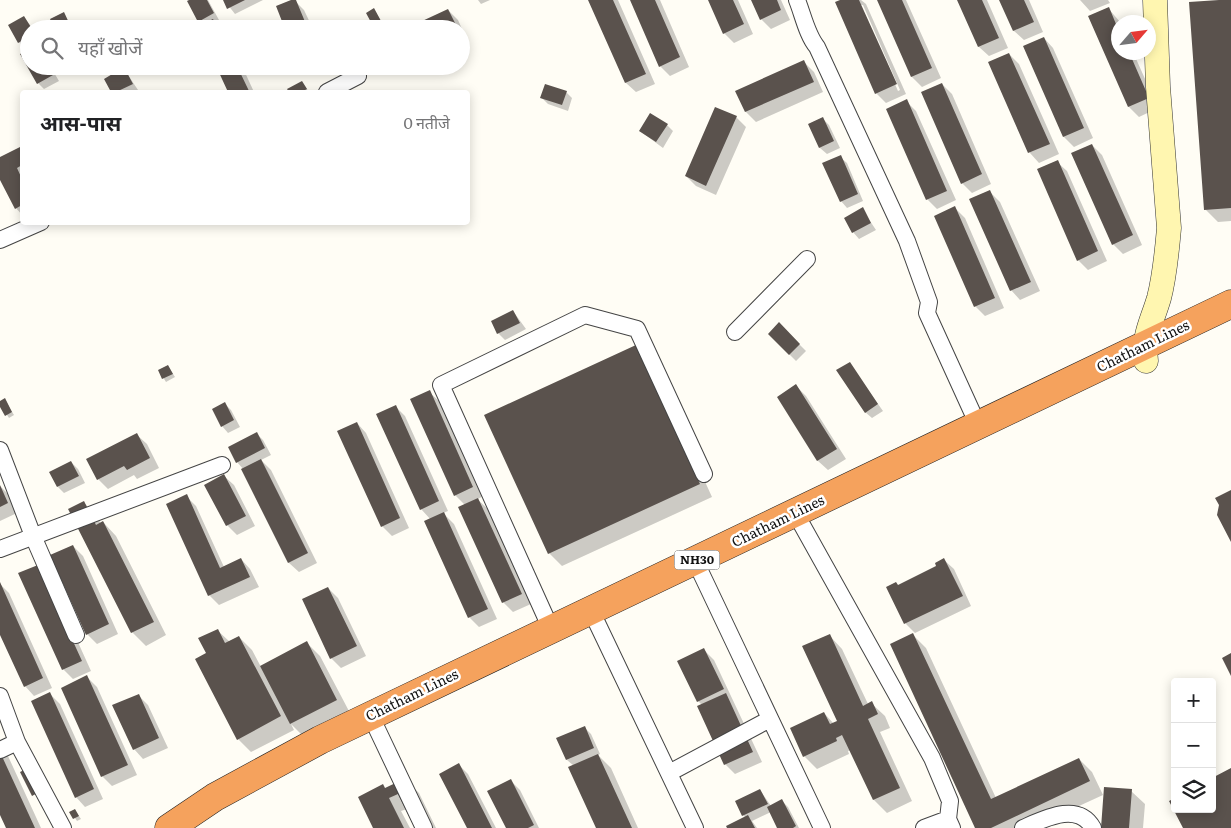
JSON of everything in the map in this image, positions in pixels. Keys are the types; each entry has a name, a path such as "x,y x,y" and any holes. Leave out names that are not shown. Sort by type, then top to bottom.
{"highway":[{"name":"Chatham Lines","path":"200,828 251,795 377,729 802,525 1145,353 1231,304"},
{"name":"Chatham Lines","path":"169,828 216,797 320,740 978,425 1145,353 1231,320"}],"street":[{"path":"797,0 811,39 818,47 907,241 929,302 927,313 978,425"},
{"path":"1145,353 1168,251 1169,228 1158,87 1156,0"},
{"path":"331,90 358,76"},
{"path":"0,240 34,225"},
{"path":"735,332 807,259"},
{"path":"551,630 441,385 585,315 637,329 704,474"},
{"path":"0,450 33,536 76,635"},
{"path":"0,549 222,465"},
{"path":"802,525 932,758 950,800 950,824 924,828"},
{"path":"701,573 822,828"},
{"path":"597,623 695,828"},
{"path":"0,696 17,742 63,828"},
{"path":"668,772 770,719"},
{"path":"377,729 424,828"},
{"path":"0,750 17,742"},
{"path":"1023,828 1054,815 1072,814 1084,816 1093,828"}],"building":[{"path":"207,0 214,13 202,20 197,20 187,1"},
{"path":"223,0 245,0 227,9"},
{"path":"296,0 304,20 281,20 276,6"},
{"path":"588,0 613,0 646,74 625,83"},
{"path":"630,0 655,0 680,57 659,67"},
{"path":"708,0 733,0 744,24 723,34"},
{"path":"751,0 777,0 781,10 760,20"},
{"path":"840,0 859,0 897,84 875,94 835,2"},
{"path":"877,0 902,0 932,68 911,77"},
{"path":"957,0 982,0 999,38 978,47"},
{"path":"999,0 1024,0 1034,22 1013,31"},
{"path":"1231,0 1231,208 1204,210 1189,2"},
{"path":"1109,7 1112,15 1111,60 1132,60 1149,98 1128,107 1088,16"},
{"path":"374,8 380,20 370,20 366,13"},
{"path":"448,9 454,20 424,20"},
{"path":"64,12 68,20 50,20"},
{"path":"24,16 26,20 20,20 20,42 18,43 8,25"},
{"path":"1044,37 1084,128 1063,137 1023,46"},
{"path":"1009,53 1050,144 1028,153 988,62"},
{"path":"804,60 814,82 745,112 735,91"},
{"path":"32,75 53,75 37,84"},
{"path":"111,75 128,75 133,84 120,90 110,90 104,79"},
{"path":"220,75 241,75 249,90 227,90"},
{"path":"302,81 307,89 288,90"},
{"path":"942,83 982,174 961,184 921,92"},
{"path":"545,84 567,91 562,105 540,98"},
{"path":"907,99 947,191 926,200 886,109"},
{"path":"715,107 737,116 706,186 685,176"},
{"path":"650,113 668,124 656,142 639,131"},
{"path":"823,117 834,141 819,148 808,124"},
{"path":"1092,144 1133,235 1112,245 1071,153"},
{"path":"20,147 20,166 17,168 20,175 20,206 15,209 0,180 0,157"},
{"path":"841,155 858,194 840,202 822,163"},
{"path":"1058,160 1098,251 1077,261 1037,169"},
{"path":"990,190 1031,282 1010,291 969,199"},
{"path":"955,206 995,298 974,307 934,216"},
{"path":"863,207 871,223 852,233 844,218"},
{"path":"513,310 520,323 497,334 491,321"},
{"path":"779,322 800,344 789,355 768,334"},
{"path":"636,345 700,484 548,554 484,415"},
{"path":"850,362 878,404 865,413 836,370"},
{"path":"168,365 173,374 162,379 158,370"},
{"path":"796,384 837,449 817,461 777,397"},
{"path":"430,390 473,487 454,496 410,399"},
{"path":"5,398 12,412 5,416 0,407 0,401"},
{"path":"225,402 234,420 221,427 212,409"},
{"path":"396,405 439,501 420,510 376,414"},
{"path":"357,422 400,518 381,527 337,431"},
{"path":"257,432 265,448 236,463 228,447"},
{"path":"137,433 150,458 127,470 124,466 97,480 86,459"},
{"path":"261,459 308,553 288,563 241,469"},
{"path":"71,461 79,476 57,487 49,472"},
{"path":"224,474 246,516 226,526 204,485"},
{"path":"0,485 8,503 0,507"},
{"path":"1231,490 1231,542 1217,515 1219,505 1215,498"},
{"path":"187,494 220,568 241,558 250,577 208,596 166,504"},
{"path":"478,498 522,594 502,603 458,507"},
{"path":"84,501 96,525 103,521 154,622 131,633 68,509"},
{"path":"444,512 488,609 468,618 424,521"},
{"path":"73,545 109,624 86,635 50,555"},
{"path":"944,558 963,596 904,624 886,587 896,582 898,585 936,566 935,563"},
{"path":"38,565 82,661 62,670 18,573"},
{"path":"0,582 43,678 24,687 0,635"},
{"path":"328,587 357,646 330,659 302,599"},
{"path":"218,629 225,643 239,636 281,716 237,740 195,659 206,653 198,638"},
{"path":"913,633 991,799 1079,758 1090,781 991,828 975,828 890,644"},
{"path":"830,634 863,706 872,701 878,714 868,719 900,788 873,800 842,735 836,738 837,741 803,757 790,728 824,712 830,724 837,721 802,646"},
{"path":"307,641 337,700 290,724 260,666"},
{"path":"704,648 724,689 697,702 677,661"},
{"path":"1231,653 1231,676 1222,658"},
{"path":"87,675 128,765 101,777 61,688"},
{"path":"50,692 94,789 75,798 31,701"},
{"path":"726,693 753,752 724,765 697,706"},
{"path":"139,694 159,738 133,750 112,705"},
{"path":"585,726 594,748 566,760 556,738"},
{"path":"0,752 35,828 6,828 0,815"},
{"path":"598,754 632,828 596,828 568,767"},
{"path":"459,763 492,828 467,828 439,774"},
{"path":"30,767 41,791 32,796 20,772"},
{"path":"1231,768 1231,828 1183,828 1175,813 1216,813 1216,776"},
{"path":"406,778 415,828 398,794 389,798 404,828 373,828 358,797 383,784 385,788"},
{"path":"511,779 534,825 528,828 506,828 487,791"},
{"path":"1104,787 1132,789 1129,828 1101,828"},
{"path":"760,789 768,804 742,816 735,801"},
{"path":"782,799 796,826 793,828 777,828 767,807"},
{"path":"75,809 79,816 73,819 69,812"},
{"path":"748,815 755,828 727,828 726,826"}]}
